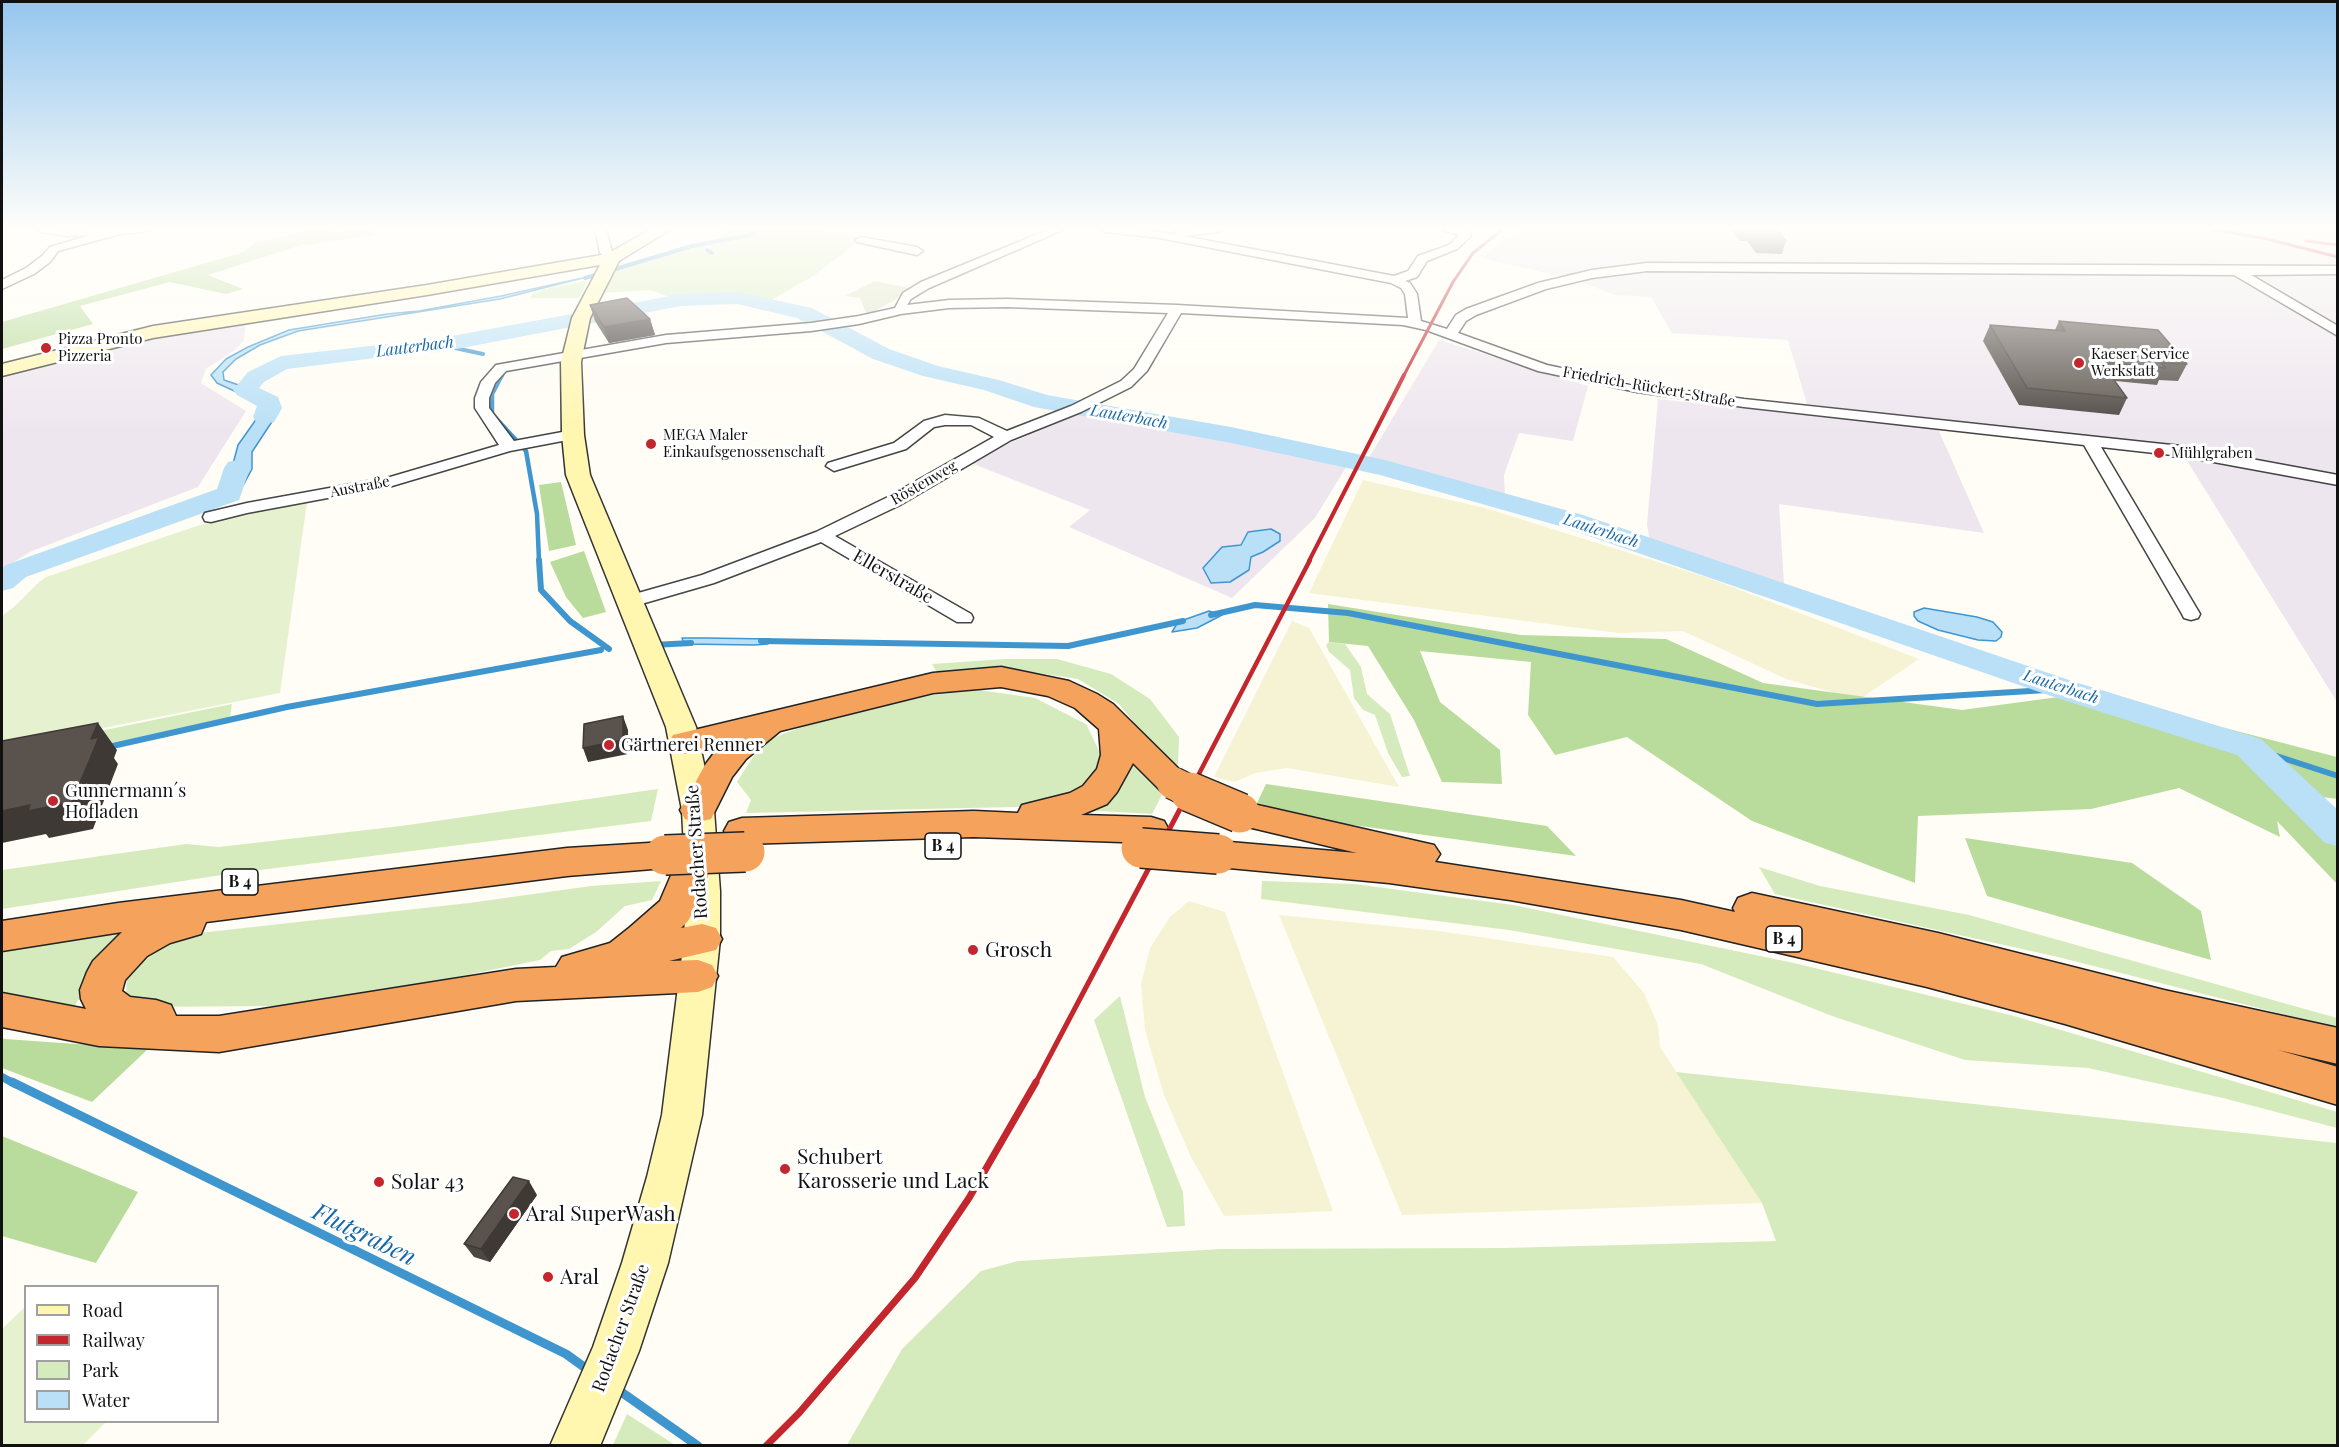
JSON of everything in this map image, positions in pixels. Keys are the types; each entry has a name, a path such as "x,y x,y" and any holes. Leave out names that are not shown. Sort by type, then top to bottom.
{"highway":[{"path":"685,743 933,684 1001,677 1023,680 1058,688 1101,711 1173,783 1210,802 1228,833"},
{"path":"698,810 717,773 734,751 751,737 775,723"},
{"path":"974,824 1046,812 1080,803 1095,795 1114,770 1118,755 1116,728"},
{"name":"B 4","path":"2,915 128,896 383,865 744,842 974,824 1146,839"},
{"name":"B 4","path":"744,842 996,845 1228,833 1421,854 1753,908 1938,949 2164,1007 2337,1059"},
{"name":"B 4","path":"1228,833 1389,869 1510,886 1681,915 1927,971 2065,1007 2337,1086"},
{"path":"619,956 643,939 674,911 682,897 676,846"},
{"name":"B 4","path":"2,936 118,918 567,862 676,846"},
{"path":"294,1021 121,1013 102,999 101,990 107,972 122,954 157,932 178,924 386,885"},
{"path":"516,985 619,956 700,957"},
{"path":"2,1010 99,1029 219,1034 700,957"},
{"path":"2164,1007 2337,1046"}],"street":[{"path":"2,370 78,349 165,330 384,297"},
{"name":"Rodacher Straße","path":"574,1446 605,1374 645,1263 668,1177 682,1115 700,957 703,891 676,846 698,810 681,727 578,475 570,376 572,355 581,320 592,297"},
{"path":"901,310 901,304 907,297"},
{"path":"1411,297 1415,323"},
{"path":"1450,335 1461,318 1470,312 1514,297"},
{"path":"2279,297 2337,332"},
{"name":"Friedrich-Rückert-Straße","path":"572,355 666,339 821,326 901,310 969,303 1178,309 1415,323 1551,370 1637,388 1733,402 2089,440 2206,455 2337,480"},
{"name":"Röstenweg","path":"631,601 708,579 822,536 894,501 1006,437 1080,408 1126,384 1140,371 1178,309"},
{"path":"516,445 506,441 482,408 482,398 488,382 510,366 572,355"},
{"path":"834,466 900,446 929,424 945,420 974,421 1006,437"},
{"name":"Austraße","path":"211,517 412,476 516,445 573,435"},
{"path":"2089,440 2190,614"},
{"name":"Ellerstraße","path":"822,536 964,618"}],"shaded area":[{"path":"1642,297 2337,297 2337,702 2181,451 1807,404 1788,340 1672,333 1651,297"},
{"path":"246,318 244,340 235,350 206,369 201,383 246,411 198,487 32,551 2,569 2,372 42,360"},
{"path":"1439,340 1588,386 1573,441 1519,433 1504,475 1505,497 1367,461"},
{"path":"1658,399 1938,429 1984,533 1779,504 1784,584 1650,541 1647,525"},
{"path":"1097,406 1170,419 1351,459 1315,518 1232,598 1069,527 1090,510 971,463 1003,446"},
{"path":"1363,480 1485,508 1709,578 1919,659 1863,697 1835,693 1786,679 1683,631 1618,633 1309,593"},
{"path":"1292,621 1309,628 1399,787 1287,768 1256,773 1234,782 1214,777"},
{"path":"1189,901 1225,912 1333,1211 1224,1216 1191,1157 1164,1095 1145,1030 1141,984 1150,948 1170,917"},
{"path":"1279,915 1439,931 1613,957 1644,993 1658,1025 1660,1047 1762,1203 1402,1215"}],"green space":[{"path":"90,297 116,297 80,306 93,324 2,349 2,322"},
{"path":"531,297 580,297 579,298"},
{"path":"668,297 711,297 675,299"},
{"path":"741,297 777,297 768,302"},
{"path":"849,297 901,297 873,312 866,313 860,298"},
{"path":"561,482 576,545 549,551 539,485"},
{"path":"307,502 280,693 2,748 2,616 39,582 46,577 197,526 251,511"},
{"path":"584,551 606,612 583,618 566,597 550,562"},
{"path":"1328,604 1521,635 1666,639 1763,683 1962,710 2103,691 2198,721 2337,757 2337,799 2308,795 2337,834 2337,884 2277,821 2280,837 2179,788 2091,809 1918,816 1915,883 1752,821 1627,737 1555,755 1528,715 1531,662 1420,651 1440,702 1500,750 1502,784 1442,782 1414,720 1368,646 1329,642"},
{"path":"1329,642 1345,644 1361,667 1367,694 1390,714 1410,776 1402,777 1388,753 1375,715 1363,710 1354,698 1350,670 1329,652 1326,645"},
{"path":"1005,659 1057,659 1111,674 1150,699 1179,737 1178,766 1154,748 1119,704 1078,679 1005,668 976,668 938,674 932,664"},
{"path":"979,690 1035,698 1086,724 1103,759 1090,790 1058,806 746,813 751,800 737,782 753,757 770,739 802,727 874,708 931,695"},
{"path":"232,704 230,717 2,767 2,751"},
{"path":"1131,758 1166,787 1152,814 1083,810"},
{"path":"1266,784 1547,826 1576,856 1317,820 1257,803"},
{"path":"658,789 651,821 228,874 2,909 2,870 186,844 219,847 401,826"},
{"path":"1965,838 2132,863 2201,911 2211,960 1987,896"},
{"path":"1759,867 1820,886 1969,915 2337,1018 2337,1028 2058,957 1775,894"},
{"path":"661,881 652,900 625,906 596,932 569,949 551,951 540,960 433,982 278,1006 131,1007 126,995 127,974 157,948 199,933 469,903 591,886"},
{"path":"1262,881 1354,884 1513,905 1794,963 2014,1016 2337,1112 2337,1128 2223,1098 2088,1068 1965,1060 1832,1016 1701,964 1509,930 1261,899"},
{"path":"138,927 97,969 74,1007 2,993 2,944"},
{"path":"1120,996 1145,1097 1183,1192 1185,1226 1167,1227 1094,1020"},
{"path":"2,1038 148,1049 92,1102 2,1068"},
{"path":"1676,1072 2337,1143 2337,1445 847,1445 902,1349 981,1271 1018,1261 1221,1249 1504,1248 1776,1241 1762,1203"},
{"path":"2,1136 138,1192 96,1263 2,1236"},
{"path":"24,1308 24,1423 105,1423 83,1445 2,1445 2,1329"},
{"path":"627,1414 675,1445 613,1445"}],"water":[{"path":"498,297 510,297 298,331 260,345 236,359 223,372 224,380 262,393 276,403 279,411 252,452 252,469 239,493 220,504 207,500 224,487 230,475 238,445 262,411 260,403 217,383 211,375 226,359 289,330"},
{"path":"1271,529 1280,534 1280,541 1251,557 1249,570 1230,582 1211,583 1203,568 1222,547 1241,545 1248,532"},
{"path":"1924,608 1993,622 2002,632 2001,637 1996,641 1978,640 1938,630 1918,621 1914,616 1914,612"},
{"path":"1209,611 1222,615 1197,628 1172,632 1178,622"},
{"path":"682,638 770,639 768,644 754,645 684,644"}],"building":[{"path":"627,298 650,319 604,327 590,305"},
{"name":"Kaeser Service Werkstatt","path":"2059,321 2158,330 2187,364 2161,363 2166,368 2101,362 2127,398 2027,388 1990,325 2065,331"},
{"path":"623,716 623,740 583,748 584,724"},
{"path":"98,723 91,739 99,737 72,802 28,811 30,805 2,811 2,741"},
{"path":"513,1177 529,1181 481,1249 464,1244"}],"waterway":[{"name":"Lauterbach","path":"265,417 270,408 269,402 245,390 256,377 281,363 416,346 441,345 681,300 737,298 804,313 881,354 931,371 991,385 1043,402 1231,435 1385,468 1573,521 2063,689 2249,747 2338,833"},
{"path":"441,345 483,354"},
{"path":"501,377 509,363"},
{"path":"502,375 492,394 492,414 526,451 537,514 539,561"},
{"name":"Lauterbach","path":"2,582 16,571 229,494 237,468"},
{"path":"539,560 541,590 570,621 609,649"},
{"path":"1211,615 1255,605 1348,613 1817,704 2063,689"},
{"path":"761,641 1068,646 1183,621"},
{"path":"653,645 691,643"},
{"path":"108,747 287,707 601,650"},
{"path":"2249,747 2338,776"},
{"name":"Flutgraben","path":"2,1077 15,1084"},
{"name":"Flutgraben","path":"12,1082 566,1354 591,1372"},
{"name":"Flutgraben","path":"617,1389 698,1446"}],"railway":[{"path":"1403,377 1445,297"},
{"path":"1309,561 1404,375"},
{"path":"1189,793 1310,560"},
{"path":"1035,1084 1189,792"},
{"path":"766,1446 799,1413 915,1278 969,1198 1036,1082"}],"place":[{"name":"Pizza Pronto Pizzeria","path":"46,348"},
{"name":"Kaeser Service Werkstatt","path":"2079,363"},
{"name":"MEGA Maler Einkaufsgenossenschaft","path":"651,444"},
{"name":"Mühlgraben","path":"2159,453"},
{"name":"Gärtnerei Renner","path":"609,745"},
{"name":"Gunnermann´s Hofladen","path":"53,801"},
{"name":"Grosch","path":"973,950"},
{"name":"Schubert Karosserie und Lack","path":"785,1169"},
{"name":"Solar 43","path":"379,1182"},
{"name":"Aral SuperWash","path":"514,1214"},
{"name":"Aral","path":"548,1277"}]}
